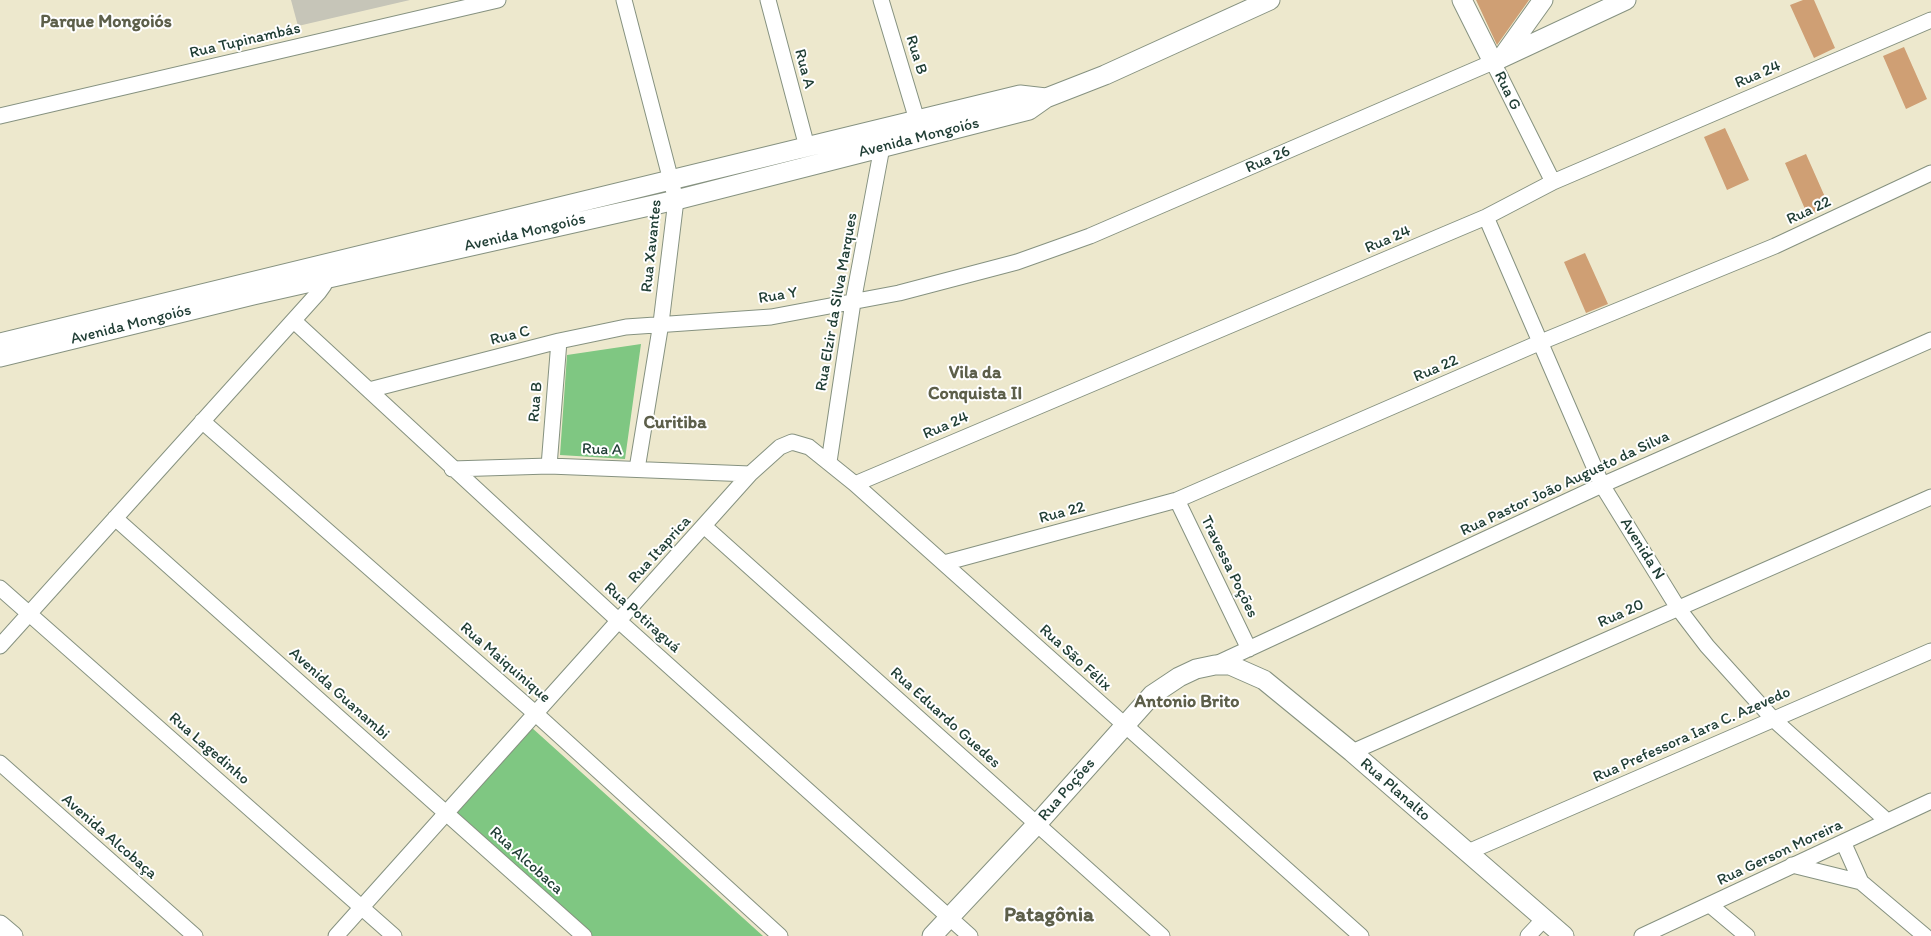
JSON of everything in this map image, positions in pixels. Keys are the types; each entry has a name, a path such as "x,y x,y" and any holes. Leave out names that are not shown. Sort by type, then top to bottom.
{"street":[{"name":"Rua Tupinambás","path":"0,116 498,0"},
{"name":"Rua Xavantes","path":"624,0 676,200 661,323 637,469"},
{"name":"Rua A","path":"768,0 807,147"},
{"name":"Rua B","path":"881,0 917,120"},
{"name":"Avenida Mongoiós","path":"0,343 323,271 676,200 1029,110 1046,98 1105,75 1270,0"},
{"name":"Rua G","path":"1462,0 1497,60 1553,182"},
{"path":"1497,60 1543,0"},
{"name":"Rua 26","path":"899,293 1018,262 1090,236 1497,60 1626,0"},
{"name":"Rua 24","path":"855,484 1486,217 1553,182 1931,20"},
{"name":"Avenida Mongoiós","path":"0,356 807,147 1020,95 1046,98"},
{"name":"Rua Elzir da Silva Marques","path":"829,462 853,302 882,147"},
{"name":"Rua 22","path":"944,563 1177,500 1541,342 1776,246 1931,173"},
{"name":"Avenida N","path":"1486,217 1602,485 1678,608 1707,646 1773,719 1886,820"},
{"path":"0,646 294,321 318,292 323,271"},
{"name":"Rua Y","path":"661,323 771,317 899,293"},
{"name":"Rua Potiraguá","path":"294,321 620,622 970,936"},
{"name":"Rua C","path":"369,390 558,342 626,327 661,323"},
{"name":"Rua Pastor João Augusto da Silva","path":"1215,665 1602,485 1931,340"},
{"name":"Rua B","path":"549,466 558,342"},
{"name":"Rua Maiquinique","path":"202,421 536,714 780,936"},
{"name":"Rua Itaprica","path":"446,812 620,622 750,474 786,444 801,443 809,447"},
{"name":"Rua São Félix","path":"809,447 855,484 1123,726 1361,936"},
{"name":"Rua A","path":"452,468 549,466 750,474"},
{"name":"Rua 20","path":"1352,752 1931,497"},
{"name":"Travessa Poções","path":"1177,500 1249,649"},
{"name":"Avenida Guanambi","path":"115,518 446,812"},
{"name":"Rua Eduardo Guedes","path":"704,526 1162,936"},
{"name":"Rua Lagedinho","path":"0,588 394,936"},
{"name":"Rua Prefessora Iara C. Azevedo","path":"1468,852 1931,651"},
{"name":"Rua Poções","path":"932,936 1037,824 1152,695 1179,677 1196,669 1215,665"},
{"name":"Rua Planalto","path":"1215,665 1230,665 1264,680 1352,752 1564,936"},
{"name":"Avenida Alcobaça","path":"0,763 195,936"},
{"name":"Rua Gerson Moreira","path":"1642,936 1792,865 1844,844 1886,820 1931,801"},
{"path":"336,936 446,812"},
{"name":"Rua Alcobaca","path":"446,812 584,936"},
{"path":"1844,844 1861,882 1925,936"},
{"path":"1792,865 1861,882"},
{"path":"1710,905 1747,936"},
{"path":"1528,936 1544,919"},
{"path":"0,925 12,936"}],"shaded area":[{"path":"291,0 410,0 298,26"}],"green space":[{"path":"641,344 625,459 560,455 567,355"},
{"path":"531,727 763,936 589,936 454,815"}],"building":[{"path":"1476,0 1529,0 1497,45"},
{"path":"1803,0 1814,0 1835,48 1814,58 1790,5"},
{"path":"1904,47 1927,99 1906,109 1883,56"},
{"path":"1725,128 1749,180 1727,190 1704,137"},
{"path":"1806,154 1829,206 1808,216 1785,163"},
{"path":"1585,253 1608,304 1586,313 1564,262"}],"district":[{"name":"Parque Mongoiós","path":"106,22"},
{"name":"Vila da Conquista II","path":"975,383"},
{"name":"Curitiba","path":"675,423"},
{"name":"Antonio Brito","path":"1187,702"},
{"name":"Patagônia","path":"1049,916"}]}
